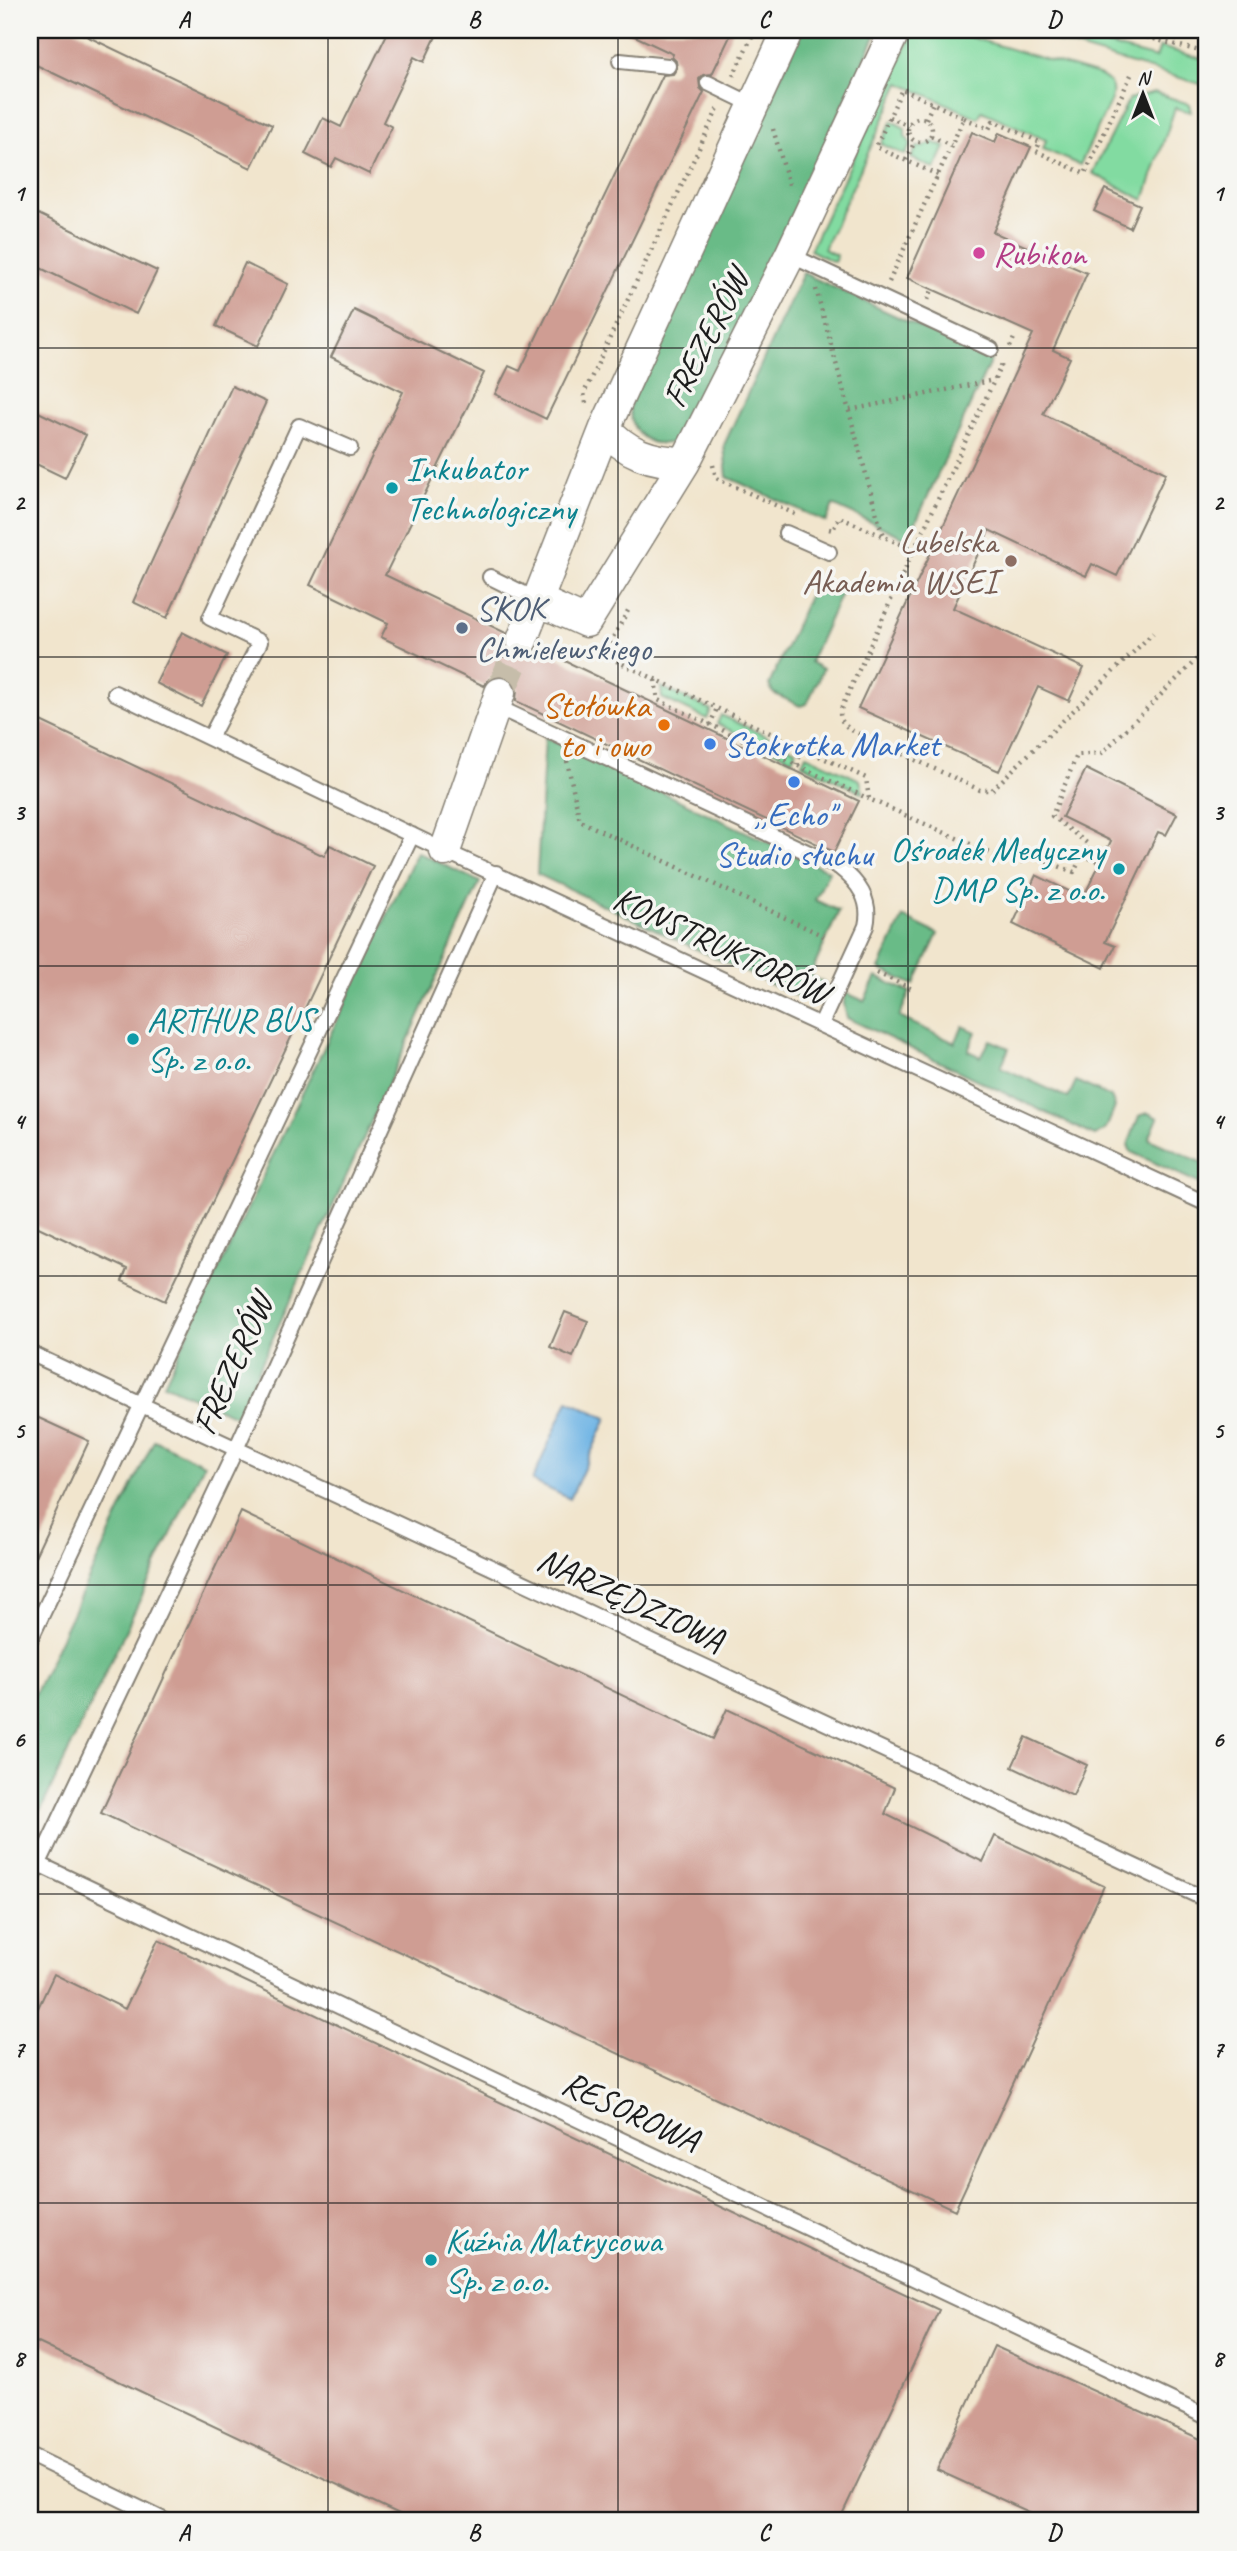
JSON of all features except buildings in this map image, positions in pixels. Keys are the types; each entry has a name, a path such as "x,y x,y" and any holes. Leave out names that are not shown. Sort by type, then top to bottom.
{"street":[{"name":"FREZERÓW","path":"522,640 596,416 762,113 788,30"},
{"name":"FREZERÓW","path":"588,635 699,460 790,254 895,30"},
{"path":"596,416 617,442 638,453 662,462 699,460"},
{"path":"537,600 588,635"},
{"path":"445,850 497,699"}],"lane":[{"path":"620,61 668,65"},
{"path":"708,83 762,113"},
{"path":"790,254 991,349"},
{"path":"210,738 260,642 210,618 299,426 350,448"},
{"path":"786,533 829,552"},
{"path":"490,577 537,600"},
{"name":"KONSTRUKTORÓW","path":"115,693 412,835 1207,1205"},
{"path":"497,699 562,737 839,867 853,879 864,896 868,915 866,926 821,1024"},
{"name":"FREZERÓW","path":"30,1640 412,835"},
{"name":"FREZERÓW","path":"30,1882 34,1862 236,1449 496,873"},
{"name":"NARZĘDZIOWA","path":"30,1353 1207,1900"},
{"name":"RESOROWA","path":"34,1862 1207,2417"},
{"path":"30,2455 166,2521"}],"path":[{"path":"596,416 584,393 755,30"},
{"path":"1120,30 1207,53"},
{"path":"938,175 876,147 902,89 989,129 993,121 1040,142 1036,151 1085,174 1131,75"},
{"path":"926,119 933,103"},
{"path":"762,113 792,195"},
{"path":"890,117 909,126"},
{"path":"886,289 964,118"},
{"path":"914,119 926,119 933,128 931,136 925,142 915,141 908,134 909,126 914,119"},
{"path":"931,136 951,145"},
{"path":"906,160 915,141"},
{"path":"813,278 880,526 886,537"},
{"path":"1015,336 839,715 845,726 851,730 980,790 992,790 1153,633"},
{"path":"850,410 994,380"},
{"path":"699,460 716,478 797,514"},
{"path":"821,525 833,530 839,517 914,550"},
{"path":"899,583 913,590"},
{"path":"603,655 626,614"},
{"path":"588,635 603,655 866,778 869,799"},
{"path":"655,679 658,700 869,799 1015,864 1034,857 1074,872 1088,844 1052,817 1077,755 1102,753 1203,653"},
{"path":"710,724 717,708"},
{"path":"562,737 580,821 828,938"},
{"path":"796,765 803,748"},
{"path":"1083,855 1100,863"},
{"path":"877,973 912,989"}],"green space":[{"path":"802,30 878,30 696,422 676,441 657,443 648,440 641,436 632,422 630,403"},
{"path":"914,30 946,30 1099,75 1111,84 1111,100 1080,165 1043,149 1046,140 982,111 978,118 900,83 824,249 837,256 834,262 810,250"},
{"path":"1017,30 1052,30 1156,58 1160,47 1207,60 1207,86"},
{"path":"1154,92 1189,104 1191,112 1175,108 1144,200 1092,173 1129,99"},
{"path":"892,121 905,128 905,136 911,144 905,155 881,144"},
{"path":"933,142 945,147 935,169 911,158 917,147"},
{"path":"803,273 991,360 908,539 833,505 826,522 727,477 724,445"},
{"path":"817,578 843,589 810,662 823,669 807,704 800,706 773,693 769,685"},
{"path":"661,687 711,710 707,719 662,698"},
{"path":"721,715 796,750 792,759 717,724"},
{"path":"545,737 829,871 815,900 839,911 810,976 826,984 822,990 812,996 800,998 537,874"},
{"path":"806,755 860,780 863,793 802,764"},
{"path":"417,852 480,882 237,1417 164,1384"},
{"path":"903,917 938,934 914,985 879,969"},
{"path":"876,977 910,992 899,1017 955,1043 963,1026 976,1032 968,1051 981,1057 990,1040 1009,1048 1001,1067 1068,1098 1076,1081 1111,1097 1115,1107 1106,1129 1095,1136 847,1018 844,992 864,1001"},
{"path":"1148,1113 1158,1118 1149,1139 1207,1165 1207,1187 1131,1152 1128,1145 1139,1116"},
{"path":"154,1440 204,1464 39,1814 30,1810 30,1703"}],"water":[{"path":"568,1400 607,1418 570,1499 532,1481"}],"tunnel":[{"path":"500,693 522,640"}],"place":[{"name":"Rubikon","path":"979,253"},
{"name":"Inkubator Technologiczny","path":"392,488"},
{"name":"Lubelska Akademia WSEI","path":"1011,561"},
{"name":"SKOK Chmielewskiego","path":"462,628"},
{"name":"Stołówka to i owo","path":"664,725"},
{"name":"Stokrotka Market","path":"710,744"},
{"name":",,Echo'' Studio słuchu","path":"794,782"},
{"name":"Ośrodek Medyczny DMP Sp. z o.o.","path":"1119,869"},
{"name":"ARTHUR BUS Sp. z o.o.","path":"133,1039"},
{"name":"Kuźnia Matrycowa Sp. z o.o.","path":"431,2260"}]}
